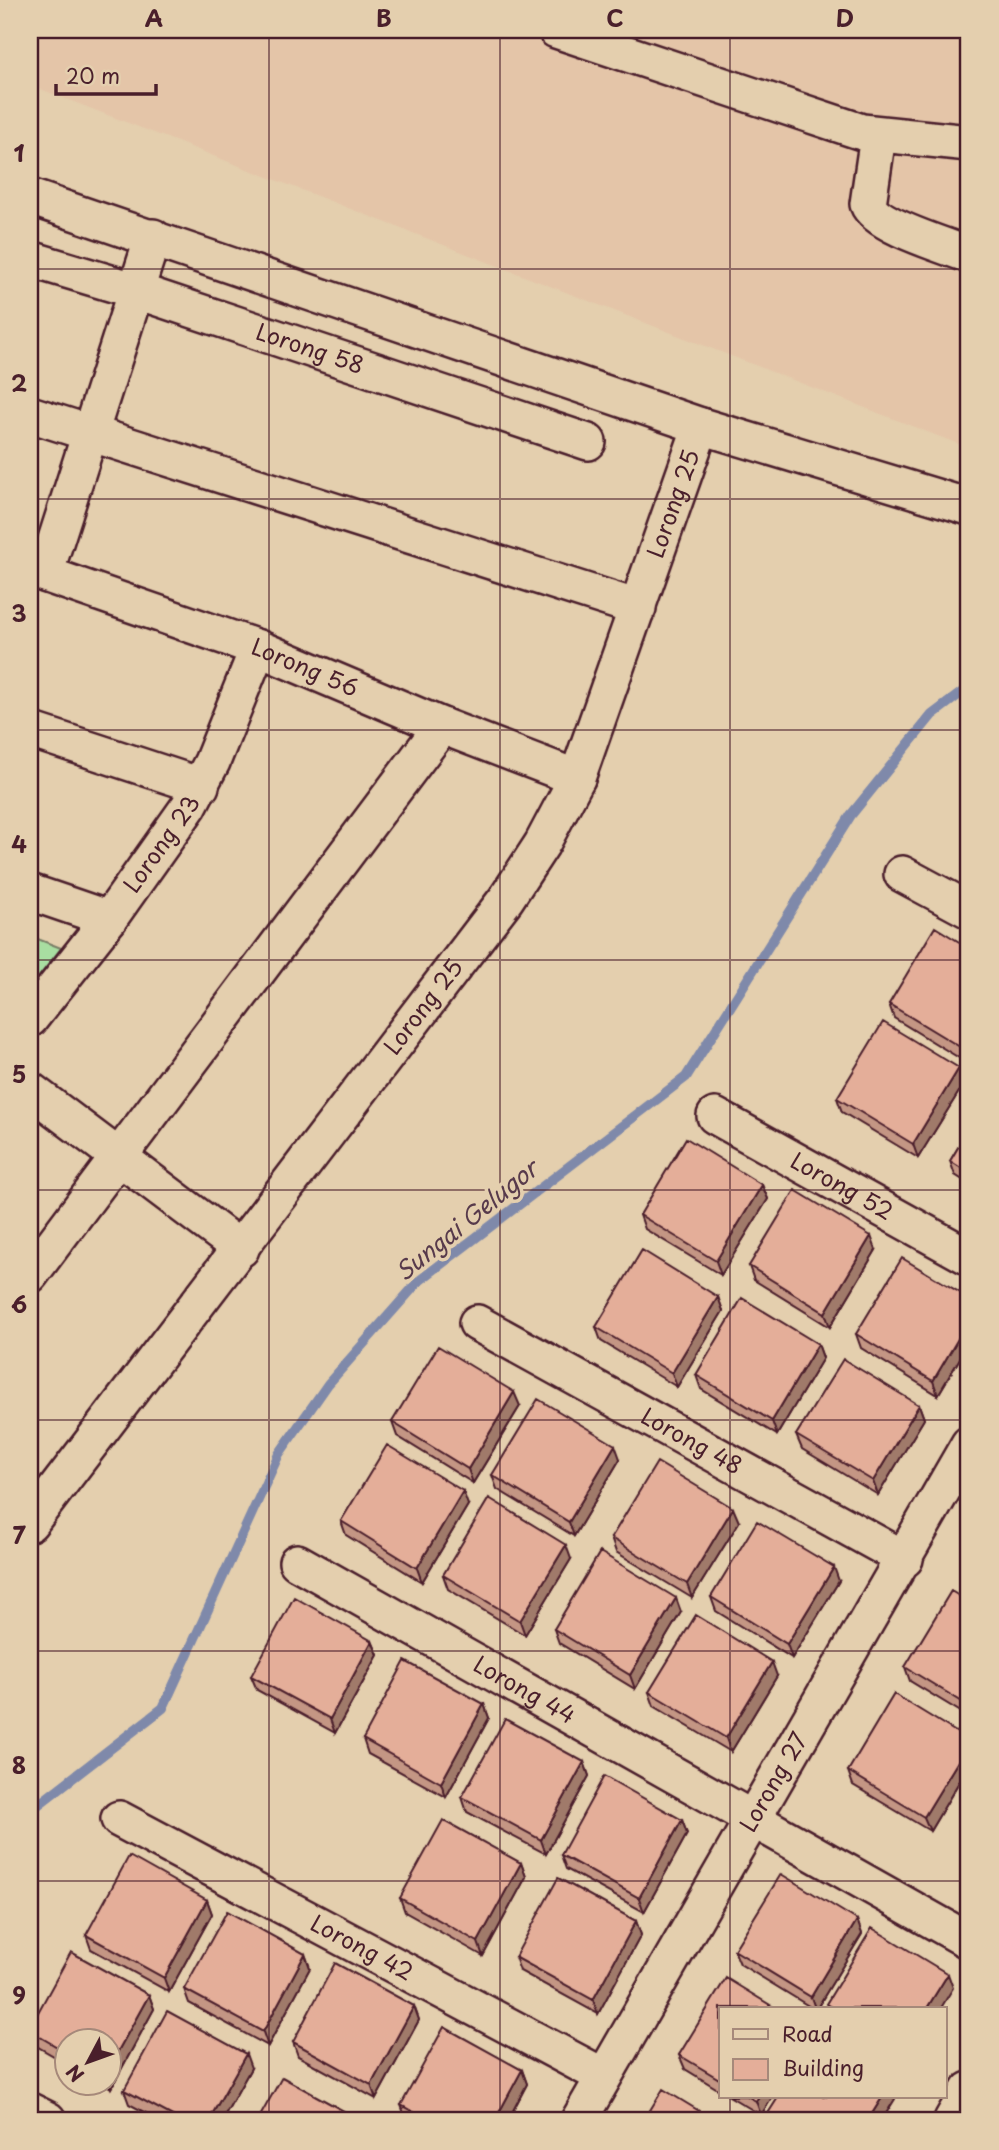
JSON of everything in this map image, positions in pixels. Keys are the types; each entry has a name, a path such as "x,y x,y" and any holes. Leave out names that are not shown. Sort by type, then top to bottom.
{"street":[{"path":"556,30 878,136 969,143"},
{"path":"878,136 869,194 871,211 890,223 969,255"},
{"path":"30,197 701,426 969,507"},
{"path":"37,571 90,434 153,237"},
{"name":"Lorong 58","path":"30,258 588,442"},
{"path":"463,401 480,349"},
{"path":"30,414 638,608"},
{"name":"Lorong 25","path":"30,1523 506,899 542,844 576,778 701,426"},
{"name":"Lorong 56","path":"37,571 258,648 442,726 576,778"},
{"name":"Lorong 23","path":"30,1019 109,919 201,786 258,648"},
{"path":"30,1275 442,726"},
{"path":"30,730 201,786"},
{"path":"902,874 969,910"},
{"path":"30,892 109,919"},
{"path":"30,1090 241,1249"},
{"name":"Lorong 52","path":"715,1116 969,1256"},
{"name":"Lorong 48","path":"477,1323 905,1559"},
{"name":"Lorong 27","path":"579,2120 969,1444"},
{"name":"Lorong 44","path":"297,1562 969,1941"},
{"name":"Lorong 42","path":"119,1819 603,2076"},
{"path":"952,2120 969,2090"},
{"path":"30,2110 48,2120"}],"shaded area":[{"path":"30,30 969,30 969,448 30,85"}],"green space":[{"path":"30,936 61,948 30,988"}],"building":[{"path":"935,927 969,948 969,1044 965,1050 889,1004"},
{"path":"883,1022 959,1068 913,1144 837,1098"},
{"path":"969,1129 969,1173 950,1161"},
{"path":"686,1138 762,1185 716,1261 640,1215"},
{"path":"795,1190 871,1236 825,1313 749,1266"},
{"path":"642,1250 718,1297 672,1373 596,1327"},
{"path":"902,1258 969,1298 969,1320 933,1381 856,1334"},
{"path":"742,1298 818,1344 772,1421 696,1375"},
{"path":"438,1346 514,1392 468,1469 392,1422"},
{"path":"843,1359 919,1405 873,1481 796,1435"},
{"path":"538,1399 615,1445 569,1522 492,1475"},
{"path":"387,1445 463,1491 417,1568 341,1521"},
{"path":"657,1462 733,1508 687,1584 611,1538"},
{"path":"489,1498 566,1545 520,1621 443,1575"},
{"path":"757,1521 834,1567 787,1644 711,1597"},
{"path":"969,1545 969,1560 963,1556"},
{"path":"600,1552 676,1598 630,1675 554,1629"},
{"path":"951,1591 969,1602 969,1706 905,1667"},
{"path":"294,1597 372,1641 330,1719 251,1676"},
{"path":"696,1615 772,1662 726,1738 649,1692"},
{"path":"405,1661 484,1704 441,1783 363,1739"},
{"path":"894,1694 969,1740 924,1817 848,1771"},
{"path":"505,1719 584,1762 541,1840 462,1797"},
{"path":"604,1776 682,1820 639,1898 561,1855"},
{"path":"443,1820 521,1863 478,1942 400,1898"},
{"path":"129,1856 207,1900 164,1978 86,1935"},
{"path":"781,1874 857,1920 811,1997 734,1950"},
{"path":"558,1878 636,1921 593,2000 515,1957"},
{"path":"227,1911 305,1954 263,2032 184,1989"},
{"path":"872,1928 948,1974 928,2007 831,2007 826,2004"},
{"path":"71,1952 149,1995 122,2044 122,2028 52,2028 52,2044 30,2031"},
{"path":"335,1963 414,2006 371,2085 293,2042"},
{"path":"726,1978 773,2007 719,2007 719,2079 679,2055"},
{"path":"167,2011 246,2054 209,2120 180,2120 124,2090"},
{"path":"444,2027 522,2070 495,2120 428,2120 401,2105"},
{"path":"282,2077 360,2120 258,2120"},
{"path":"663,2089 714,2120 644,2120"},
{"path":"778,2098 882,2098 868,2120 775,2120 767,2115"}],"waterway":[{"name":"Sungai Gelugor","path":"30,1811 163,1708 279,1454 328,1384 419,1281 686,1077 851,815 932,715 969,687"}]}
